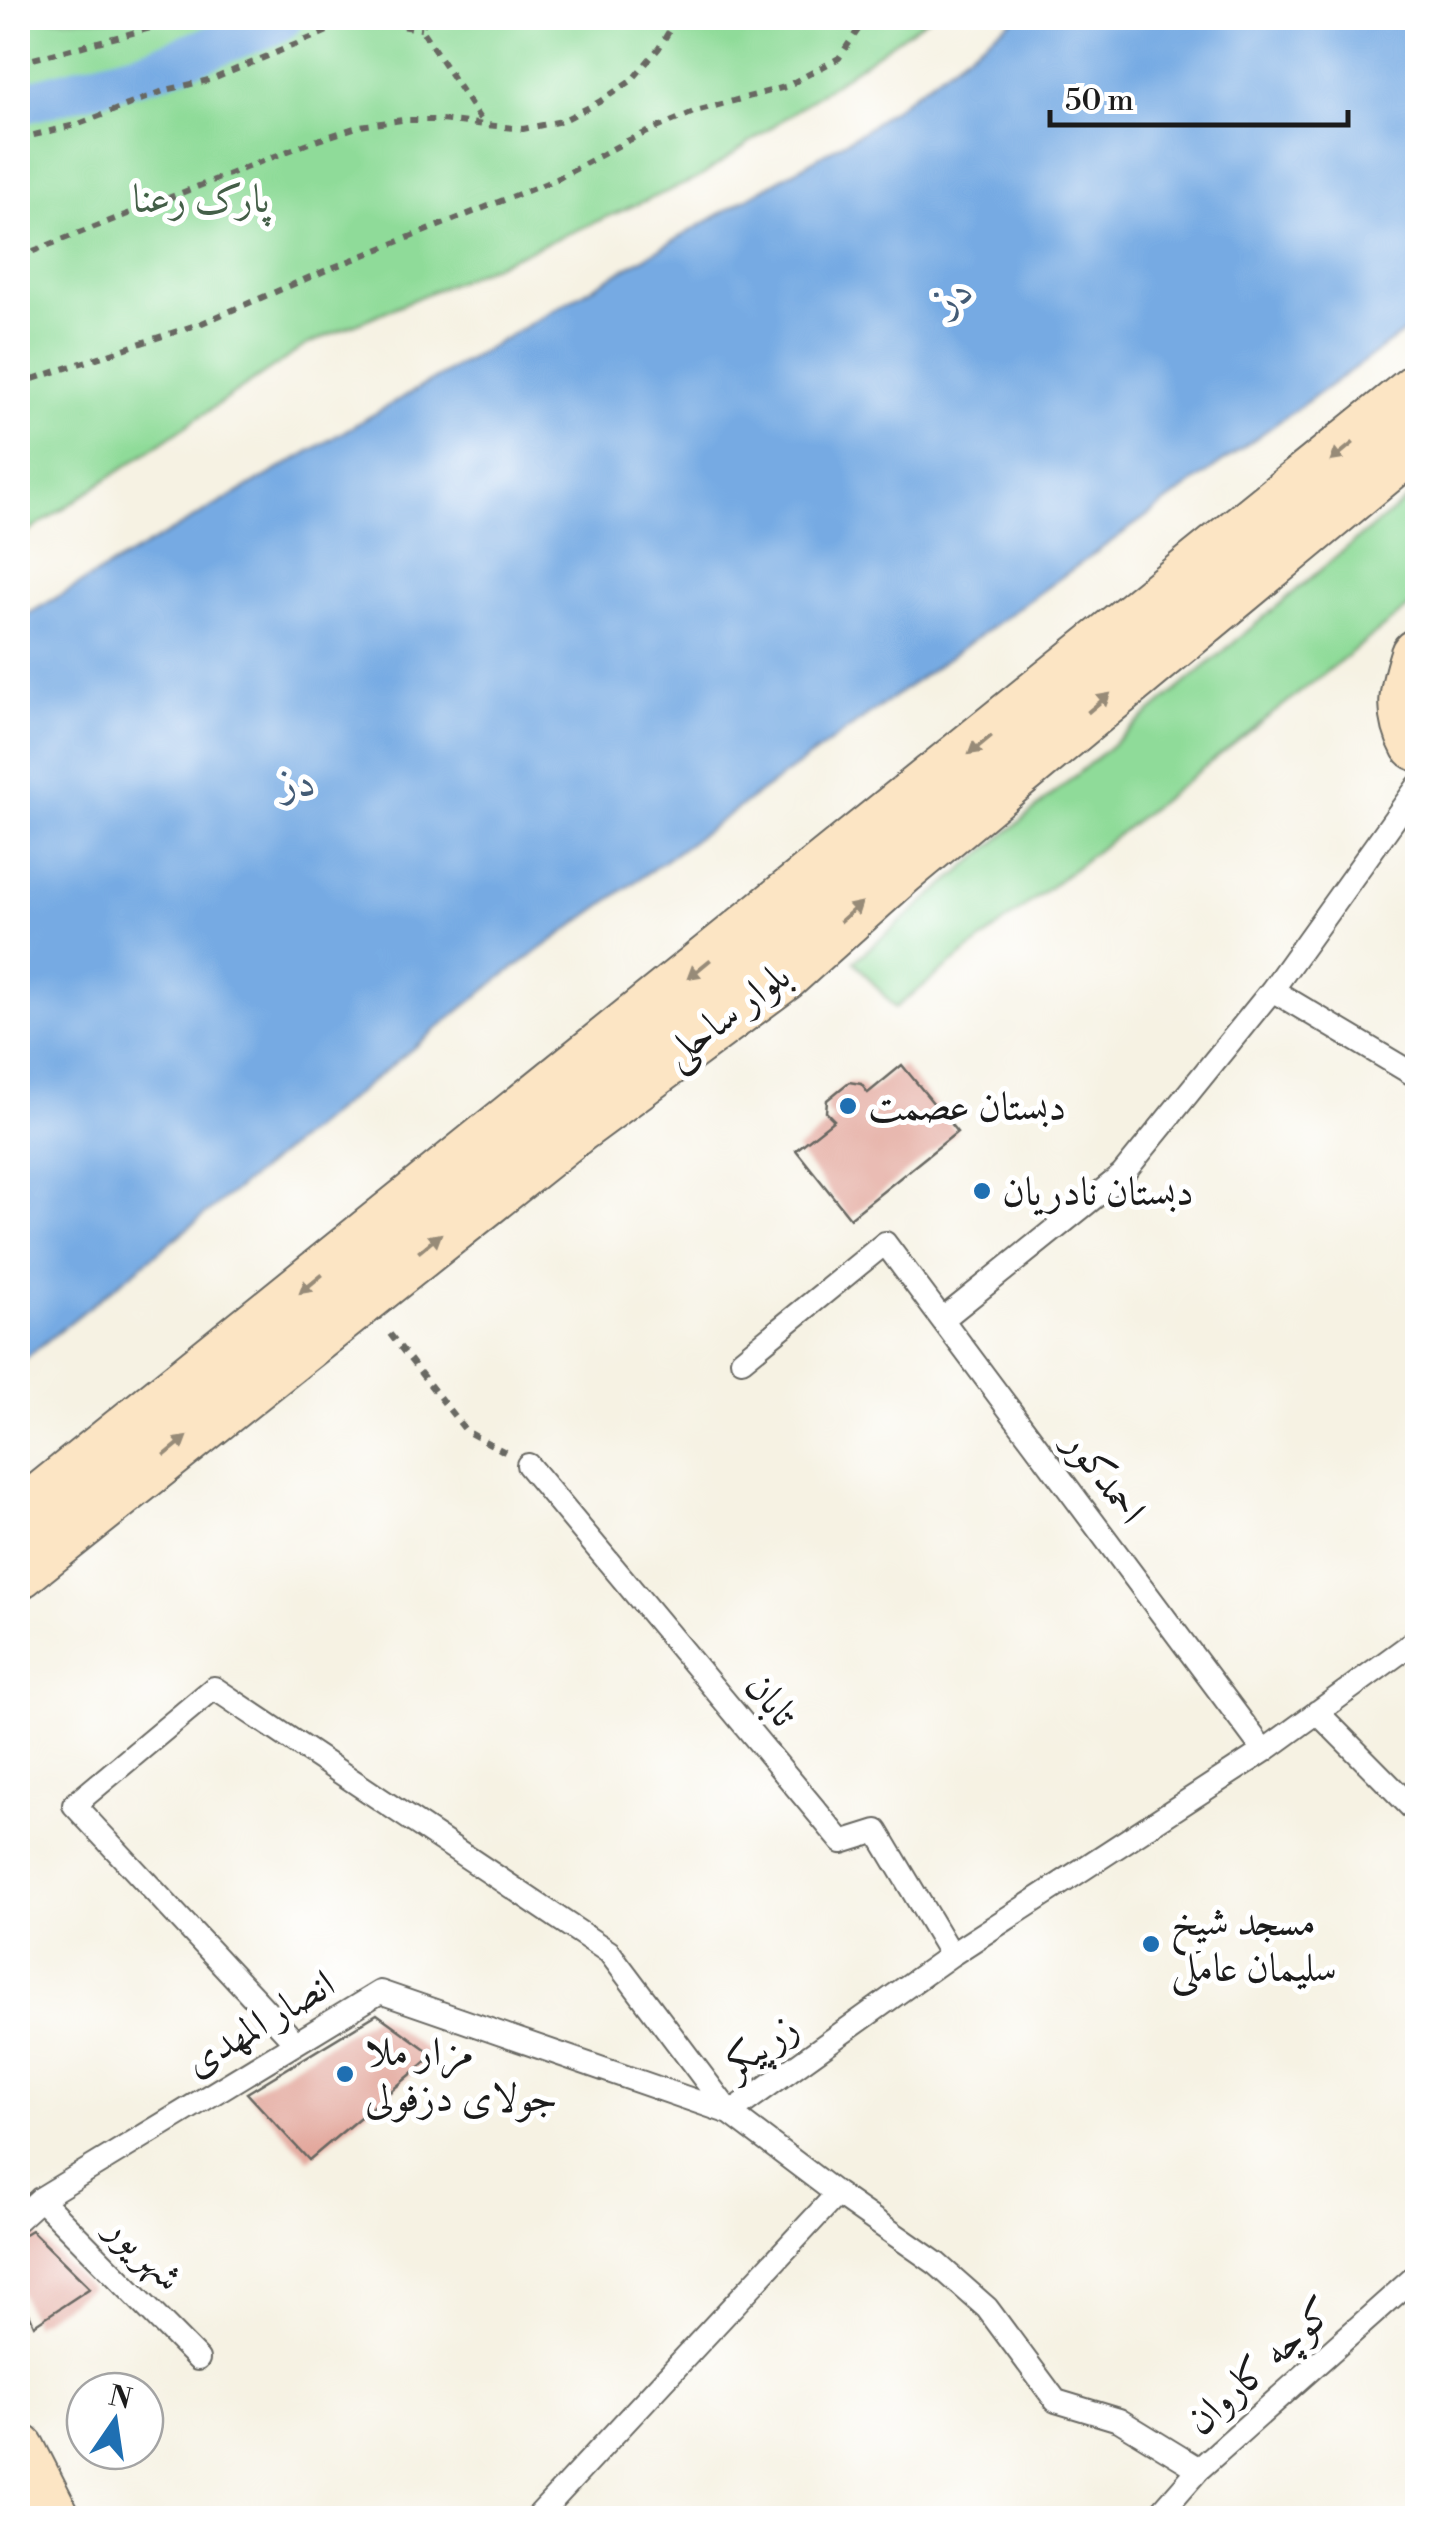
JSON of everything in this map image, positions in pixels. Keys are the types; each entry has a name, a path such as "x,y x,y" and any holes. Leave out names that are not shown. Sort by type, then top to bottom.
{"main road":[{"name":"بلوار ساحلی","path":"18,1520 1418,391"},
{"name":"بلوار ساحلی","path":"18,1571 577,1125 782,974 900,868 1418,438"},
{"path":"1418,656 1407,691 1408,726 1418,744"},
{"path":"746,931 766,931 775,936 785,954 782,974"},
{"path":"18,1610 112,1497"},
{"path":"18,2451 52,2518"}],"lane":[{"path":"943,1319 1122,1175 1272,990 1418,786"},
{"path":"1272,990 1418,1077"},
{"name":"احمدکور","path":"742,1360 885,1243 1264,1751"},
{"name":"تابان","path":"528,1465 842,1842 876,1831 951,1955"},
{"path":"1264,1751 1418,1642"},
{"path":"296,2043 74,1805 214,1688 609,1952 730,2114"},
{"path":"1318,1712 1418,1814"},
{"name":"زرپیکر","path":"1199,2470 1119,2420 1056,2401 987,2308 937,2264 730,2114 951,1955 1264,1751"},
{"name":"انصار المهدی","path":"18,2219 40,2199 380,1992 730,2114"},
{"path":"536,2518 837,2194"},
{"name":"شهریور","path":"40,2199 198,2359"},
{"name":"کوچه کاروان","path":"1156,2518 1199,2470 1418,2274"}],"path":[{"path":"18,63 155,28 179,18"},
{"path":"18,139 79,124 166,90 213,80 330,30 347,18"},
{"path":"390,18 400,26 421,29 484,126"},
{"path":"421,29 426,18"},
{"path":"18,257 360,126 441,120 523,129 562,121 631,81 659,48 677,18"},
{"path":"18,384 202,324 557,179 627,141 696,111 785,87 839,58 866,18"},
{"path":"361,1298 466,1431 528,1465"}],"green space":[{"name":"پارک رعنا","path":"18,18 928,18 699,178 306,345 18,539"},
{"path":"1417,492 1417,601 895,1008 854,961"}],"water":[{"name":"دز","path":"1015,18 1417,18 1417,323 503,976 18,1364 18,620 865,130"}],"building":[{"path":"902,1065 957,1132 850,1218 796,1150 834,1120 826,1112 827,1100 849,1082 861,1084 868,1093"},
{"name":"مزار ملا جولای دزفولی","path":"377,2014 434,2055 309,2160 247,2093"},
{"path":"31,2230 90,2288 34,2325 18,2287 18,2238"}],"waterway":[{"path":"18,104 155,68 282,18"}],"place":[{"name":"دبستان عصمت","path":"848,1106"},
{"name":"دبستان نادریان","path":"982,1191"},
{"name":"مسجد شیخ سلیمان عاملی","path":"1151,1944"},
{"name":"مزار ملا جولای دزفولی","path":"345,2074"}]}
